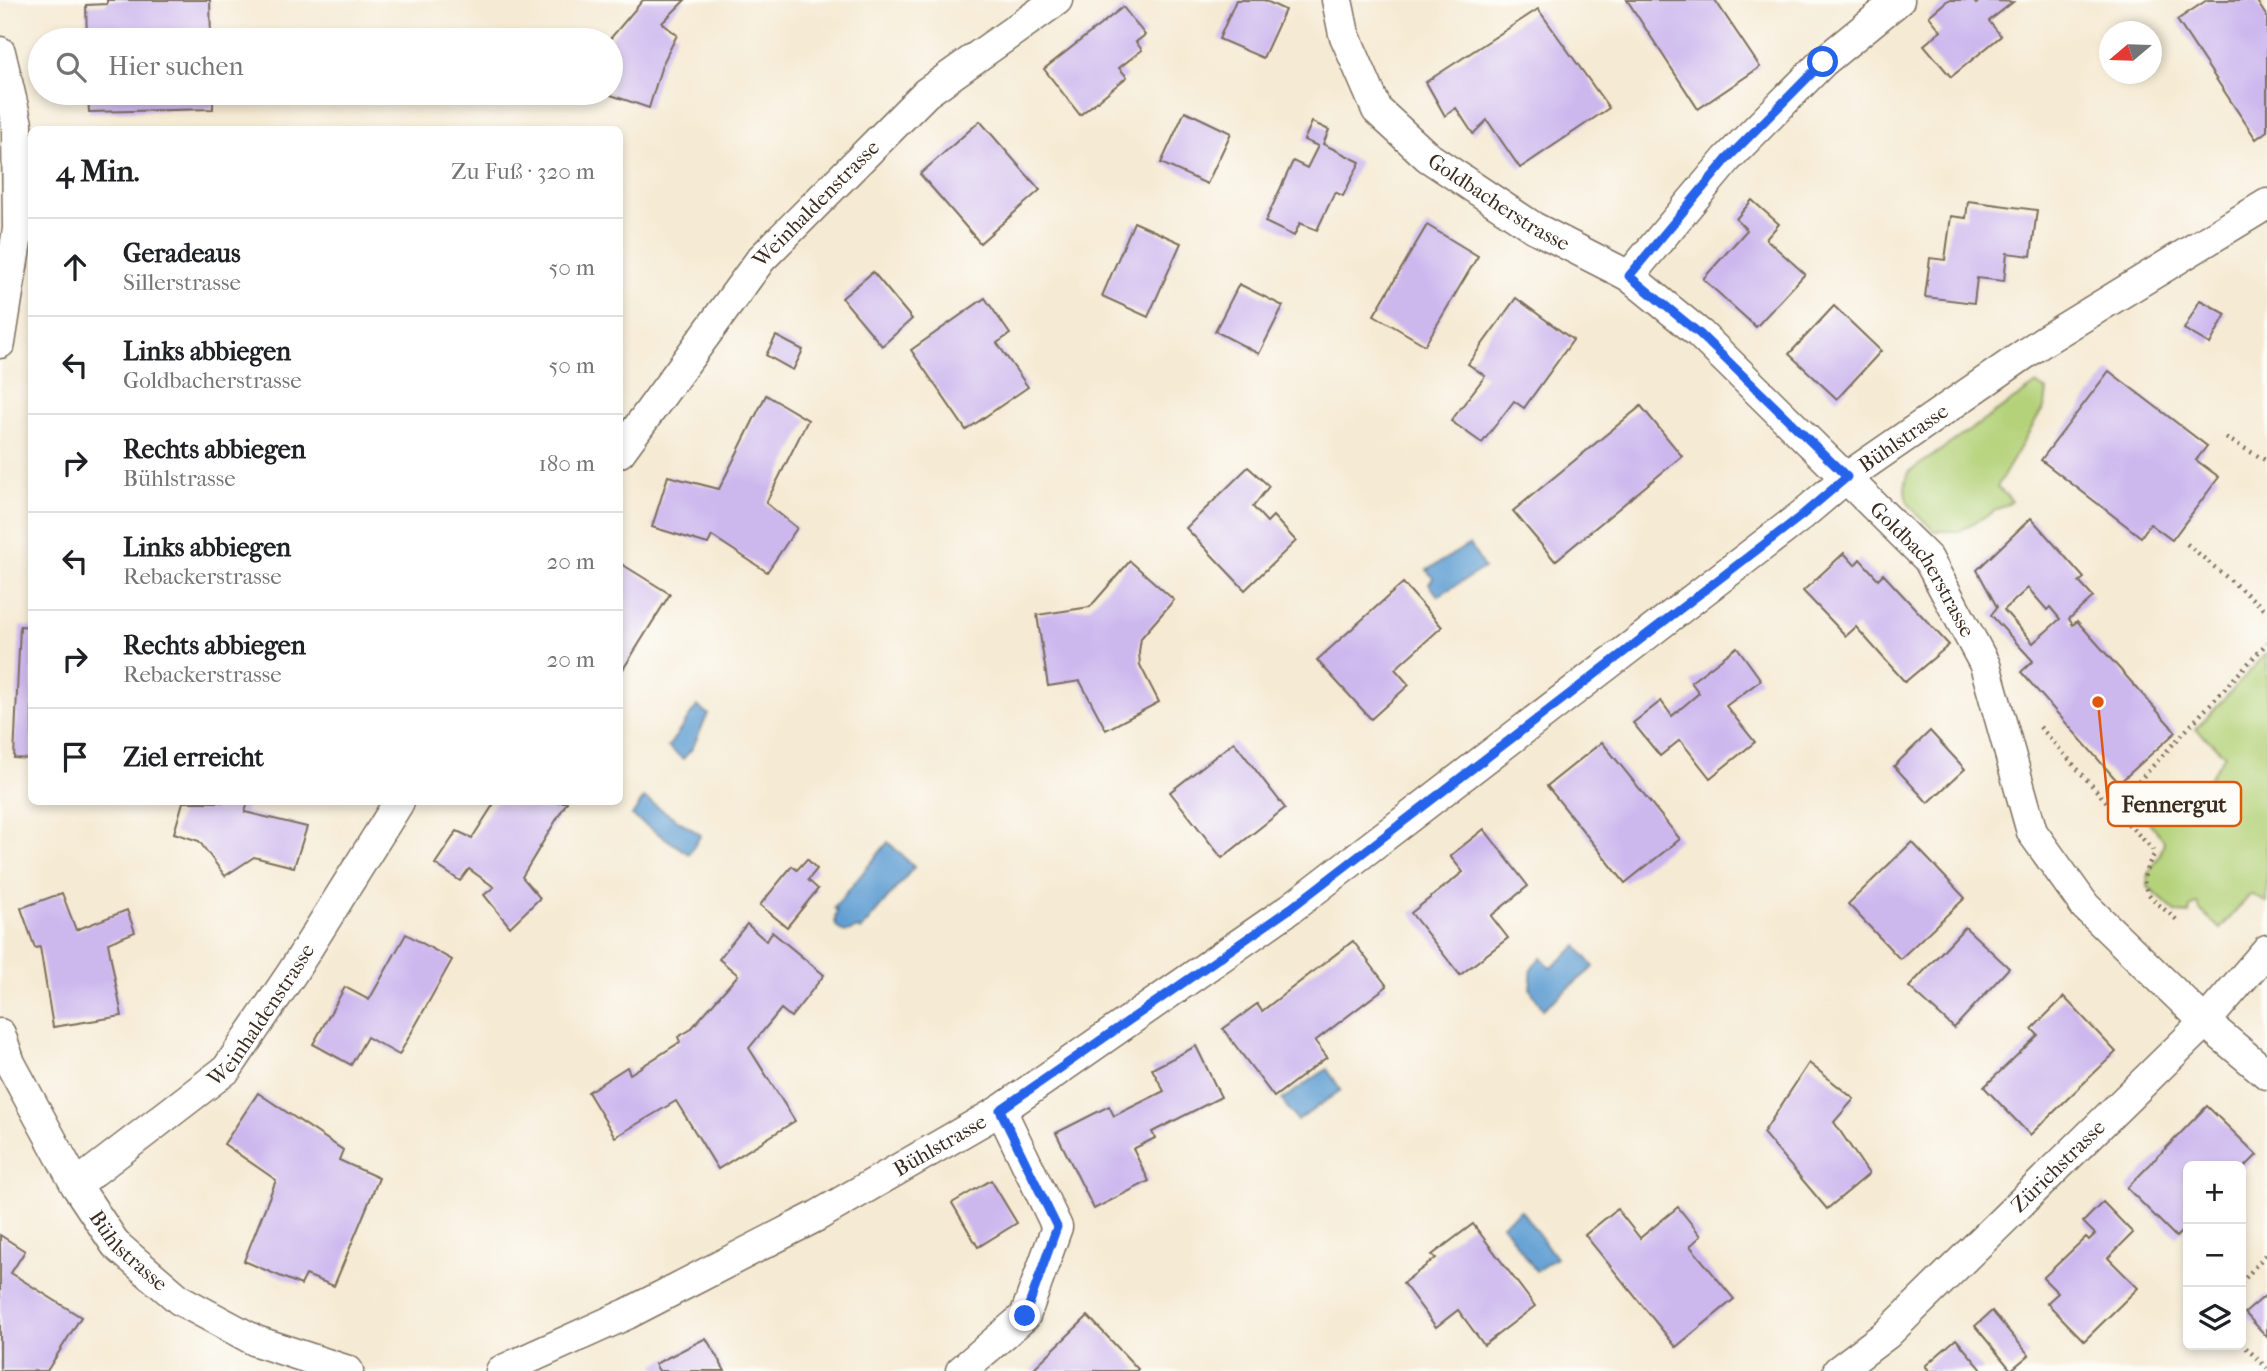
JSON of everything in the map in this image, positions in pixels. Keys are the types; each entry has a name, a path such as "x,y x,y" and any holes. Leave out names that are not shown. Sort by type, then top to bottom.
{"street":[{"name":"Weinhaldenstrasse","path":"623,448 761,259 926,93 1058,0"},
{"name":"Goldbacherstrasse","path":"1337,0 1344,34 1377,110 1428,158 1533,227 1629,276 1700,334 1928,559 1984,665 2032,832 2085,906 2205,1023 2267,1074"},
{"path":"1629,276 1727,159 1823,62 1899,0"},
{"path":"0,51 17,124 18,229 0,343"},
{"name":"Bühlstrasse","path":"501,1371 627,1314 817,1216 1000,1110 1291,908 1790,524 1847,477 2045,340 2267,204"},
{"name":"Weinhaldenstrasse","path":"76,1185 227,1069 292,973 397,805"},
{"name":"Zürichstrasse","path":"1838,1371 1887,1334 2205,1023 2267,950"},
{"name":"Bühlstrasse","path":"0,1034 10,1063 76,1185 116,1245 180,1300 256,1341 348,1371"},
{"path":"961,1371 1025,1316 1057,1227 1000,1110"}],"path":[{"path":"2226,438 2267,461"},
{"path":"2187,544 2267,611"},
{"path":"2113,809 2267,643"},
{"path":"2040,726 2113,809 2152,848 2154,855 2145,869 2143,880 2145,890 2179,922"},
{"path":"2246,1277 2267,1254"},
{"path":"2246,1348 2267,1368"}],"green space":[{"path":"2037,384 2047,391 2045,405 1997,487 2012,501 1959,531 1934,531 1914,511 1906,498 1909,472"},
{"path":"2267,653 2267,903 2251,894 2220,929 2200,910 2198,903 2190,908 2189,914 2177,913 2147,886 2149,873 2164,841 2138,808 2154,791 2182,818 2225,755 2196,729"}],"water":[{"path":"1470,544 1484,568 1438,596 1429,584 1433,578 1427,570"},
{"path":"697,706 708,714 692,749 683,759 668,747"},
{"path":"644,798 701,835 689,854 632,816"},
{"path":"888,842 914,867 861,930 857,928 842,931 836,926 837,911 834,908"},
{"path":"1577,946 1594,967 1543,1009 1530,989 1532,967 1541,957 1551,968"},
{"path":"1327,1069 1341,1090 1297,1121 1282,1100"},
{"path":"1521,1210 1556,1258 1536,1271 1502,1224"}],"building":[{"path":"107,0 210,0 211,28 87,28 86,5 107,4"},
{"path":"643,0 685,0 662,23 677,35 662,65 649,108 623,99 623,28 619,28"},
{"path":"1236,0 1264,0 1285,10 1263,58 1219,39"},
{"path":"1627,0 1715,0 1760,67 1698,109"},
{"path":"1948,0 1973,0 1976,4 1981,0 2013,2 1989,21 2001,36 1951,77 1924,45 1941,31 1929,16"},
{"path":"2207,0 2256,0 2267,17 2267,131 2256,139 2177,20"},
{"path":"1123,7 1145,35 1136,42 1142,50 1119,68 1127,77 1080,115 1044,69"},
{"path":"1538,9 1609,108 1520,168 1487,120 1473,134 1456,108 1445,116 1426,82"},
{"path":"89,105 213,105 213,109 89,112"},
{"path":"1185,111 1231,133 1207,184 1161,163"},
{"path":"980,121 1040,190 980,243 920,174"},
{"path":"1312,122 1329,130 1323,144 1360,162 1343,196 1335,192 1317,230 1300,223 1294,236 1265,222 1293,161 1307,168 1318,146 1304,140"},
{"path":"1752,200 1779,224 1766,239 1805,274 1756,327 1703,279 1747,230 1736,219"},
{"path":"1968,201 2037,210 2031,256 2007,253 2004,281 1977,278 1974,303 1925,297 1930,258 1945,260 1951,216 1966,218"},
{"path":"1134,222 1181,243 1148,317 1102,296"},
{"path":"1427,225 1478,256 1425,345 1374,315"},
{"path":"873,272 912,319 882,346 842,298"},
{"path":"1239,284 1283,306 1259,354 1215,331"},
{"path":"985,298 1010,334 997,343 1028,387 966,430 911,350"},
{"path":"1516,298 1573,340 1524,408 1514,401 1482,443 1451,421 1485,376 1468,364"},
{"path":"2200,300 2226,314 2210,344 2184,329"},
{"path":"1834,306 1881,351 1837,399 1789,354"},
{"path":"776,336 803,350 793,370 766,355"},
{"path":"2109,371 2207,446 2196,460 2219,477 2172,540 2150,524 2141,537 2041,460"},
{"path":"766,395 808,420 766,503 797,528 767,572 712,536 708,544 652,527 668,476 719,489"},
{"path":"1641,406 1682,456 1555,561 1513,511"},
{"path":"1248,467 1269,486 1253,507 1267,522 1273,516 1296,541 1245,590 1186,528"},
{"path":"2031,518 2084,578 2079,582 2093,597 2069,619 2073,625 2077,621 2176,732 2119,783 2021,672 2033,661 1991,615 1997,607 1977,570","holes":["2028,588 2047,610 2050,607 2060,619 2033,643 2004,610"]},
{"path":"1844,553 1855,565 1860,559 1878,579 1883,574 1949,645 1905,682 1856,627 1846,636 1803,591"},
{"path":"1130,561 1174,600 1141,638 1140,665 1159,702 1106,730 1080,681 1048,686 1037,615 1090,607"},
{"path":"623,565 670,594 623,669"},
{"path":"1403,583 1442,627 1395,669 1409,685 1371,719 1317,660"},
{"path":"20,626 28,627 28,759 14,758"},
{"path":"1737,647 1761,680 1726,706 1755,742 1710,778 1680,740 1660,756 1633,723 1661,701 1672,716 1699,693 1691,682"},
{"path":"1930,731 1965,769 1928,803 1894,766"},
{"path":"1234,742 1285,808 1222,858 1170,792"},
{"path":"1602,742 1680,839 1625,883 1547,786"},
{"path":"182,805 247,805 245,812 307,827 294,867 254,857 225,876 199,841 174,833"},
{"path":"493,805 565,805 522,877 540,898 510,927 484,895 494,887 469,869 460,881 435,864 457,831 472,838"},
{"path":"1484,829 1528,886 1491,916 1508,938 1460,975 1411,913 1463,872 1450,856"},
{"path":"1912,842 1965,898 1900,959 1848,904"},
{"path":"807,859 817,869 808,880 818,889 787,927 760,905 792,866 797,870"},
{"path":"62,893 76,930 127,910 135,932 108,943 122,1016 53,1027 40,947 35,948 21,908"},
{"path":"747,924 766,941 772,932 824,975 791,1017 781,1009 749,1048 795,1121 718,1169 676,1101 615,1137 588,1092 627,1067 630,1074 680,1042 678,1037 690,1030 738,975 719,959"},
{"path":"1965,927 2009,968 1954,1028 1909,987"},
{"path":"406,934 452,960 399,1055 367,1037 351,1065 313,1044 345,987 369,1000"},
{"path":"1353,941 1387,986 1315,1041 1327,1057 1274,1097 1223,1029 1257,1004 1262,1011"},
{"path":"2064,997 2116,1052 2030,1135 1984,1087 2038,1035 2032,1029"},
{"path":"1196,1046 1221,1097 1152,1132 1155,1138 1133,1149 1149,1181 1094,1209 1056,1133 1109,1106 1114,1116 1164,1091 1152,1069"},
{"path":"1809,1063 1854,1099 1834,1122 1869,1174 1827,1209 1763,1133"},
{"path":"258,1093 343,1150 339,1160 379,1178 334,1286 306,1275 301,1285 244,1261 276,1180 224,1144"},
{"path":"2207,1106 2257,1155 2246,1166 2246,1161 2183,1161 2183,1230 2176,1237 2127,1188"},
{"path":"991,1180 1017,1223 978,1247 952,1203"},
{"path":"2103,1202 2133,1233 2108,1258 2138,1288 2084,1341 2047,1303 2058,1293 2043,1278 2086,1237 2089,1240 2095,1234 2083,1222"},
{"path":"1678,1207 1701,1236 1690,1246 1734,1299 1676,1347 1585,1235 1617,1209 1640,1238"},
{"path":"1473,1224 1535,1306 1484,1345 1458,1310 1436,1327 1403,1283 1436,1258 1432,1255"},
{"path":"0,1235 25,1251 11,1273 81,1317 47,1371 0,1371"},
{"path":"2267,1294 2267,1337 2246,1314"},
{"path":"1992,1311 2029,1355 2011,1370 1975,1326"},
{"path":"1088,1316 1138,1369 1136,1371 1031,1371"},
{"path":"706,1338 725,1371 659,1371 655,1364"},
{"path":"1956,1339 1983,1371 1930,1371 1925,1366"}],"place":[{"name":"Fennergut","path":"2098,702"}],"route":[{"path":"1025,1316 1057,1227 1000,1110 1291,908 1801,516 1847,477 1700,334 1629,276 1727,159 1823,62"}]}
